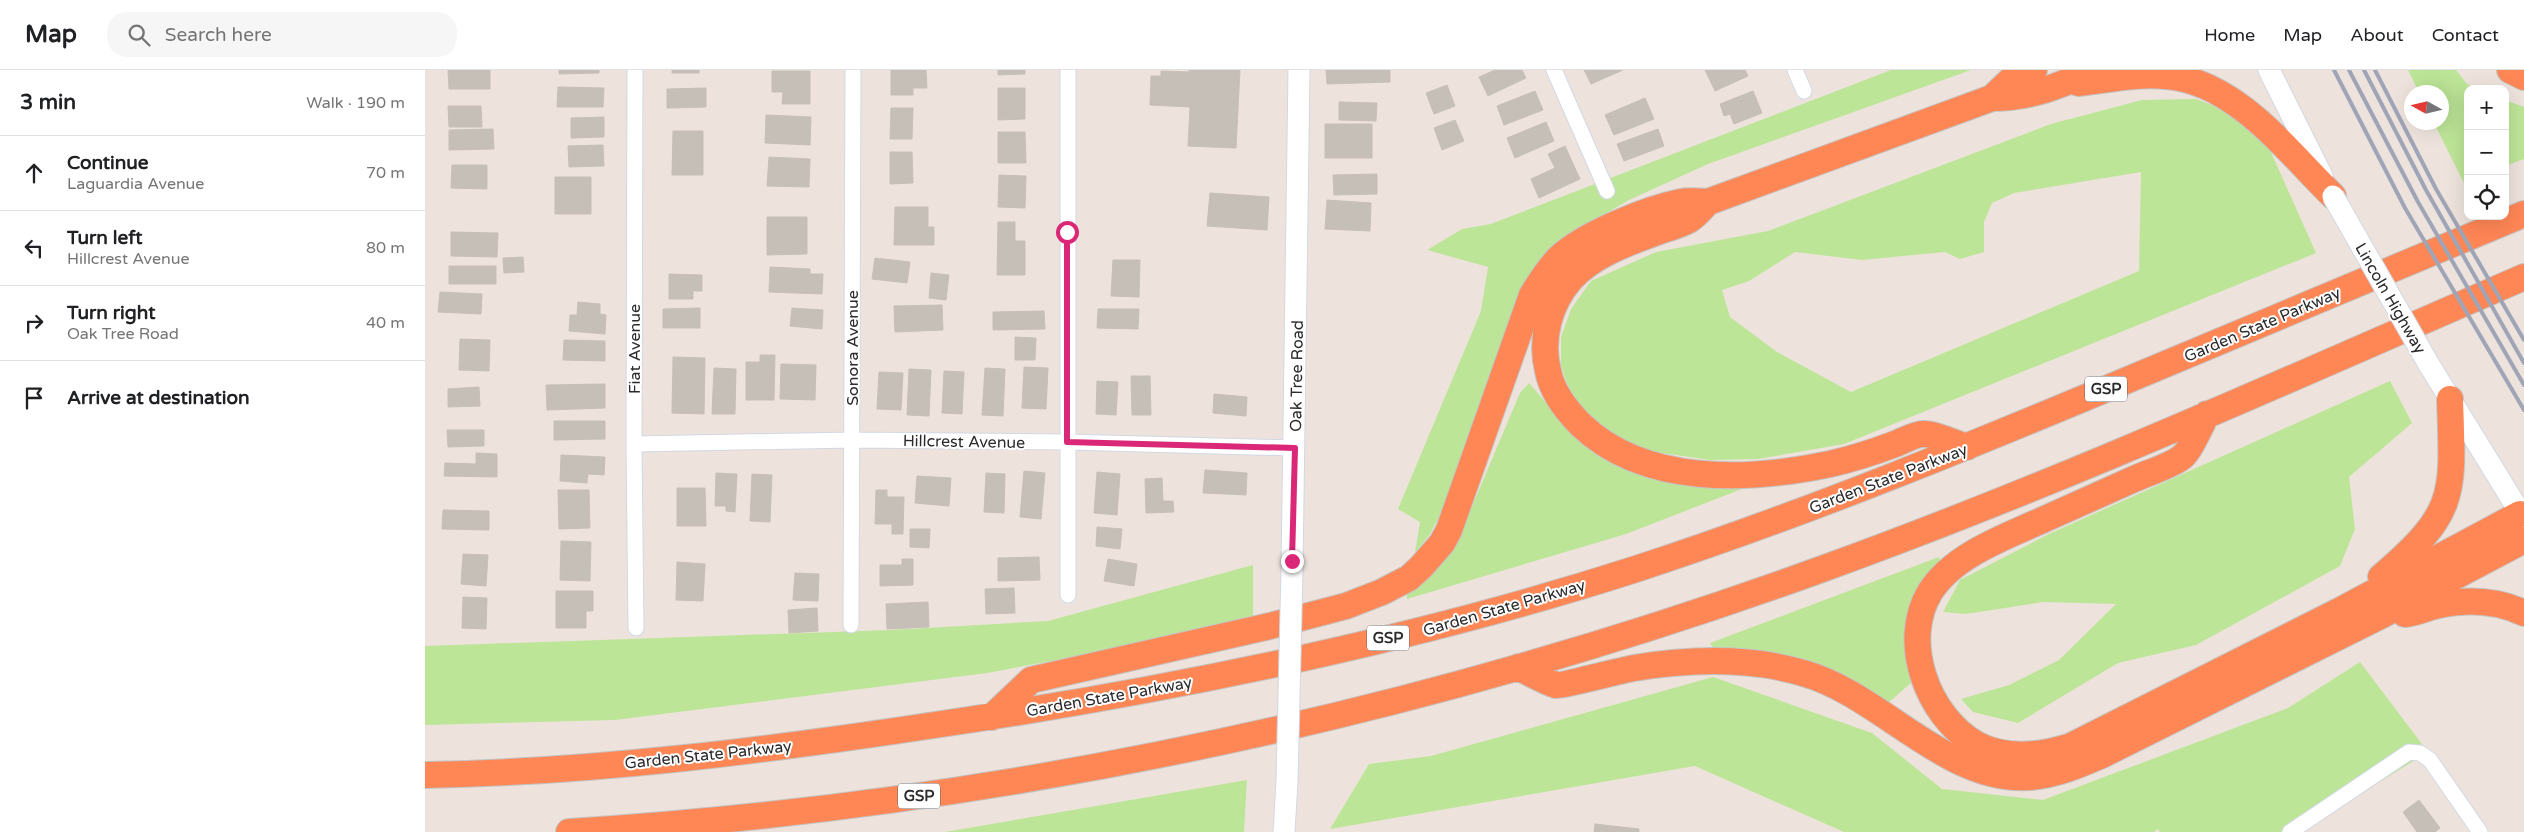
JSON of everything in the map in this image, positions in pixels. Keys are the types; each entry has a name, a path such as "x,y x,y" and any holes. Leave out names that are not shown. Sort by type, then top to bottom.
{"highway":[{"path":"1992,98 2013,78 2034,70"},
{"path":"992,717 1031,680 1261,628 1328,610 1382,592 1409,578 1432,554 1449,530 1532,295 1550,268 1573,248 1612,226 1682,202 1708,202 1992,98 2017,98 2058,86 2096,70"},
{"path":"2510,70 2524,77"},
{"path":"2058,86 2144,75 2168,76 2203,84 2225,96 2246,111 2333,196"},
{"path":"1708,202 1689,220 1615,249 1593,262 1571,279 1556,300 1547,324 1545,362 1553,387 1575,419 1607,445 1634,458 1663,467 1713,474 1786,471 1830,464 1871,453 1924,434 1967,447"},
{"name":"Garden State Parkway","path":"425,775 512,772 720,754 992,717 1199,680 1366,643 1500,609 1633,570 1754,529 1967,447 2524,214"},
{"path":"1518,667 1689,614 1820,570 2016,494 2524,278"},
{"path":"2341,610 2409,552 2427,534 2441,513 2446,502 2451,477 2450,399"},
{"path":"2207,414 2183,457 1983,549 1951,569 1941,579 1924,604 1917,636 1918,652 1926,684 1942,711 1964,735 1992,750 2023,756 2053,752 2088,738 2522,517"},
{"path":"1518,667 1558,685 1620,670 1683,663 1738,662 1786,669 1819,678 1850,693 1963,764 2003,776 2029,777 2057,772 2102,755 2382,615 2524,540"},
{"path":"2382,615 2407,614 2438,605 2466,601 2493,603 2524,613"},
{"name":"GSP","path":"569,832 744,818 881,802 1084,769 1265,734 1518,667"}],"street":[{"name":"Fiat Avenue","path":"635,70 634,444 636,628"},
{"name":"Sonora Avenue","path":"851,626 853,70"},
{"path":"1068,70 1068,595"},
{"name":"Oak Tree Road","path":"1284,832 1287,782 1295,448 1299,70"},
{"path":"1554,70 1607,191"},
{"path":"1795,70 1804,91"},
{"name":"Lincoln Highway","path":"2269,70 2333,196 2428,363 2522,517"},
{"name":"Hillcrest Avenue","path":"634,444 852,440 1067,442 1295,448"},
{"path":"2290,832 2409,752 2420,753 2430,760 2480,832"}],"green space":[{"path":"1891,70 1971,70 1708,164 1629,200 1579,229 1527,280 1513,308 1445,506 1430,534 1415,553 1420,522 1398,509 1481,311 1488,267 1427,250 1462,229 1491,224"},
{"path":"2408,70 2456,70 2469,85 2464,85 2464,183 2438,130 2449,130 2449,85 2416,85"},
{"path":"2196,99 2258,123 2316,253 1844,444 1758,459 1710,460 1655,452 1626,441 1607,431 1590,416 1573,396 1561,365 1561,337 1571,309 1591,281 1656,252 1768,231 2051,124 2142,100","holes":["2141,172 2139,271 1851,392 1777,352 1730,317 1722,290 1749,281 1795,252 1862,260 1945,252 1960,259 1984,252 1984,222 1992,203 2014,193"]},
{"path":"2509,101 2524,107 2524,159 2509,165"},
{"path":"2390,381 2412,423 2349,477 2355,529 2340,566 2196,645 2118,663 2018,723 1973,712 1961,699 2009,685 2059,660 2116,604 2043,602 1966,614 1943,612 1960,580 2049,534"},
{"path":"1529,383 1574,437 1600,457 1619,467 1660,479 1747,487 1626,534 1407,599 1407,595 1439,567 1454,549 1520,393"},
{"path":"1939,557 1941,563 1923,578 1914,592 1906,617 1906,656 1913,681 1887,704 1714,650 1710,643"},
{"path":"1253,565 1253,623 987,673 615,720 425,725 425,646 890,630 1048,621"},
{"path":"2360,662 2428,752 2299,832 2160,832 2158,829 2154,832 1844,832 1695,766 1330,829 1369,764 1431,756 1713,677 1872,733 1942,789 2043,800 2288,708"},
{"path":"1247,780 1244,832 945,832"}],"building":[{"path":"448,70 490,70 490,89 449,89"},
{"path":"559,70 599,70 599,73 559,74"},
{"path":"672,70 699,70 699,73 672,73"},
{"path":"891,70 926,70 927,88 913,88 913,95 891,95"},
{"path":"998,70 1025,70 1025,74 998,75"},
{"path":"1189,70 1240,70 1236,148 1188,146 1190,107 1150,105 1151,76 1161,76 1161,71 1189,72"},
{"path":"1326,70 1390,70 1390,82 1327,84"},
{"path":"1495,70 1522,70 1526,78 1488,96 1479,77"},
{"path":"1584,70 1623,70 1591,84"},
{"path":"1705,70 1745,70 1748,76 1715,91"},
{"path":"772,71 810,71 810,104 782,104 783,92 772,92"},
{"path":"1447,85 1455,106 1434,114 1426,93"},
{"path":"558,87 604,88 603,107 557,107"},
{"path":"706,88 706,107 667,108 667,89"},
{"path":"998,88 1025,88 1025,119 998,120"},
{"path":"1535,91 1543,110 1504,125 1497,106"},
{"path":"1753,91 1762,113 1734,124 1730,114 1724,116 1720,104"},
{"path":"1645,98 1654,119 1614,135 1605,115"},
{"path":"1339,102 1377,103 1376,121 1339,120"},
{"path":"448,106 481,106 482,127 449,127"},
{"path":"891,108 913,108 912,139 890,139"},
{"path":"766,115 811,117 810,145 765,143"},
{"path":"604,117 604,137 571,138 571,118"},
{"path":"1455,120 1464,141 1442,150 1434,128"},
{"path":"1546,122 1554,141 1515,158 1507,138"},
{"path":"1325,124 1372,124 1372,158 1325,158"},
{"path":"493,129 494,149 449,150 449,130"},
{"path":"1658,129 1664,146 1624,161 1617,144"},
{"path":"673,131 703,131 703,175 672,175"},
{"path":"998,132 1025,132 1026,163 998,163"},
{"path":"603,145 604,166 569,167 568,146"},
{"path":"1565,146 1580,179 1539,198 1531,179 1555,168 1548,154"},
{"path":"890,152 912,152 913,183 890,184"},
{"path":"769,157 810,159 809,187 767,186"},
{"path":"452,165 487,165 487,189 451,188"},
{"path":"1377,174 1377,194 1334,195 1333,175"},
{"path":"999,175 1026,176 1025,208 998,207"},
{"path":"555,177 591,177 591,214 555,214"},
{"path":"1210,193 1269,197 1267,230 1207,226"},
{"path":"1327,200 1371,203 1370,231 1325,229"},
{"path":"895,207 928,207 928,227 934,227 934,245 894,245"},
{"path":"767,217 807,217 807,254 767,255"},
{"path":"998,222 1015,222 1015,241 1025,241 1025,275 997,275"},
{"path":"451,232 498,233 497,257 451,256"},
{"path":"523,257 524,272 504,273 503,258"},
{"path":"875,258 910,262 907,283 872,279"},
{"path":"1113,260 1140,260 1139,297 1111,296"},
{"path":"449,266 496,266 496,284 449,284"},
{"path":"770,267 810,269 810,274 823,274 822,294 769,292"},
{"path":"931,273 949,275 946,300 929,298"},
{"path":"669,274 702,275 702,291 693,291 693,299 669,299"},
{"path":"440,292 482,294 481,314 438,312"},
{"path":"578,302 600,304 600,314 606,315 605,334 569,331 570,315 577,315"},
{"path":"942,305 943,330 895,332 894,306"},
{"path":"700,308 700,328 663,328 663,309"},
{"path":"792,308 823,310 822,329 790,326"},
{"path":"1098,309 1139,309 1138,329 1097,328"},
{"path":"1044,311 1045,329 993,330 993,312"},
{"path":"1015,337 1036,338 1035,360 1015,360"},
{"path":"460,339 490,340 489,371 459,370"},
{"path":"564,340 605,341 605,361 563,360"},
{"path":"760,355 775,355 774,400 746,400 746,362 760,362"},
{"path":"673,357 705,358 704,414 672,413"},
{"path":"781,364 816,365 815,400 780,399"},
{"path":"1024,367 1048,368 1046,409 1022,408"},
{"path":"714,368 736,369 735,414 712,414"},
{"path":"985,368 1005,369 1003,416 982,415"},
{"path":"909,369 931,370 929,416 907,415"},
{"path":"944,371 964,372 962,414 942,413"},
{"path":"879,372 903,373 901,410 877,409"},
{"path":"1131,376 1150,376 1151,415 1132,415"},
{"path":"1097,381 1118,382 1116,415 1096,414"},
{"path":"605,384 605,408 547,410 546,385"},
{"path":"479,387 480,406 448,407 448,389"},
{"path":"1214,394 1247,397 1246,416 1213,413"},
{"path":"554,421 605,421 605,439 554,440"},
{"path":"447,430 484,430 484,446 448,447"},
{"path":"476,453 497,454 497,477 444,476 445,463 476,464"},
{"path":"561,455 605,457 604,475 588,474 587,483 560,481"},
{"path":"1205,470 1247,473 1246,495 1203,493"},
{"path":"1024,471 1045,473 1041,519 1020,517"},
{"path":"1097,472 1120,474 1117,515 1094,513"},
{"path":"716,473 737,474 735,512 726,511 726,506 715,506"},
{"path":"986,473 1005,474 1004,513 984,512"},
{"path":"752,474 772,475 770,522 750,521"},
{"path":"917,476 951,478 949,506 915,503"},
{"path":"1162,478 1163,501 1173,501 1174,512 1146,513 1145,479"},
{"path":"677,488 705,488 706,526 677,526"},
{"path":"558,490 589,490 590,528 559,529"},
{"path":"876,490 887,490 887,497 904,497 903,534 892,534 892,524 875,524"},
{"path":"443,510 489,511 489,530 442,529"},
{"path":"1097,527 1122,529 1120,549 1096,546"},
{"path":"910,529 930,529 929,548 910,547"},
{"path":"561,541 591,542 590,581 560,580"},
{"path":"463,554 488,555 486,586 461,584"},
{"path":"1039,557 1040,580 998,581 998,558"},
{"path":"902,559 913,559 913,585 880,586 880,565 902,565"},
{"path":"1108,559 1137,564 1134,586 1104,581"},
{"path":"677,562 705,564 703,601 676,600"},
{"path":"795,573 819,574 818,601 793,600"},
{"path":"1014,588 1015,613 986,614 985,589"},
{"path":"556,591 593,591 593,611 586,611 586,628 556,628"},
{"path":"463,597 487,598 486,629 462,628"},
{"path":"928,602 929,627 887,629 886,604"},
{"path":"817,608 818,631 789,633 788,610"},
{"path":"2419,800 2440,828 2435,832 2417,832 2403,812"},
{"path":"1595,824 1639,829 1639,832 1594,832"}],"railway":[{"path":"2334,70 2405,208 2524,410"},
{"path":"2349,70 2418,202 2524,385"},
{"path":"2364,70 2426,190 2524,363"},
{"path":"2375,70 2436,189 2524,340"}],"route":[{"path":"1067,232 1067,442 1295,448 1292,561"}]}
